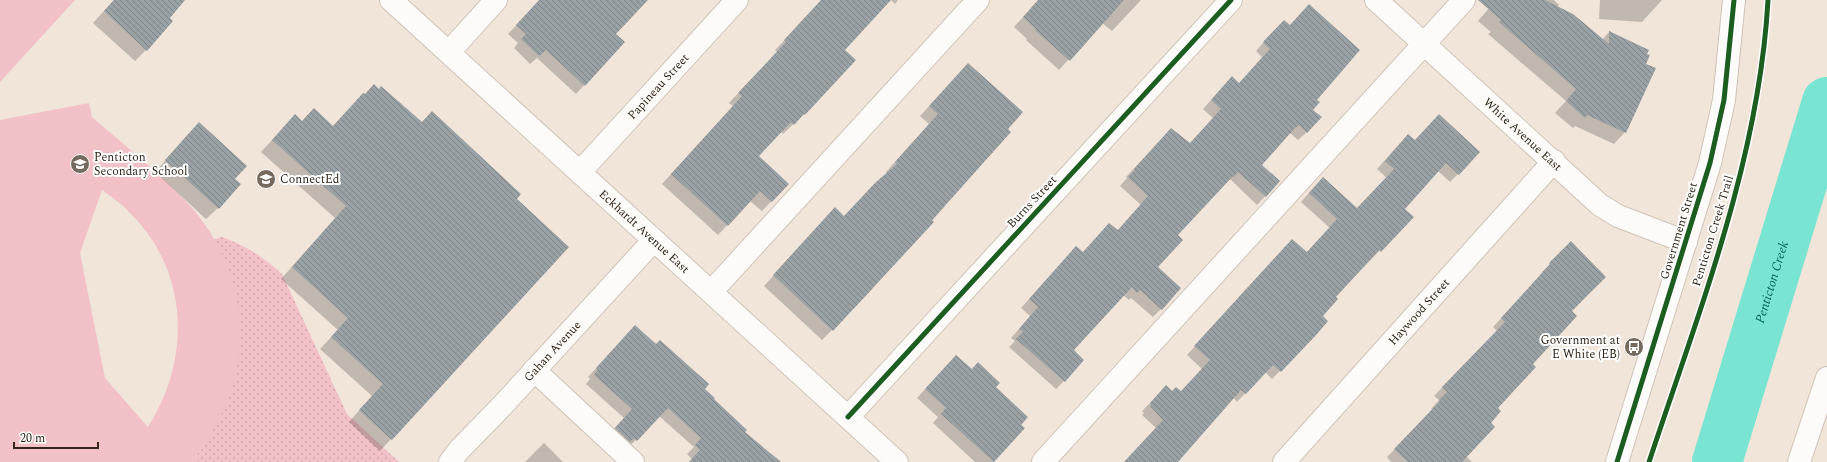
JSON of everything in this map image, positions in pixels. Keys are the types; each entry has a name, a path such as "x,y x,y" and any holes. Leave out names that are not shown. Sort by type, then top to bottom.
{"street":[{"name":"Eckhardt Avenue East","path":"391,0 897,462"},
{"path":"448,52 496,0"},
{"name":"Papineau Street","path":"580,172 737,0"},
{"path":"711,292 978,0"},
{"name":"Burns Street","path":"848,417 1230,0"},
{"name":"White Avenue East","path":"1376,0 1554,161 1600,205 1618,216 1686,242"},
{"path":"1042,462 1464,0"},
{"name":"Government Street","path":"1617,462 1710,163 1724,100 1734,0"},
{"name":"Haywood Street","path":"1284,462 1554,161"},
{"name":"Gahan Avenue","path":"450,462 471,436 654,240"},
{"path":"534,370 633,462"},
{"path":"1799,462 1827,378"}],"shaded area":[{"path":"0,0 75,0 0,82"},
{"path":"89,103 92,117 170,185 193,209 210,232 223,257 233,282 238,309 240,336 238,363 232,389 221,416 192,462 0,462 0,120","holes":["102,190 125,208 148,234 163,260 173,287 177,315 177,344 172,372 162,400 148,427 105,378 80,253"]},
{"path":"221,237 237,243 253,252 282,274 347,414 399,462 192,462 208,439 227,267 213,240"}],"building":[{"path":"114,0 185,0 170,18 173,21 147,51 104,11"},
{"path":"539,0 648,0 616,34 625,42 585,86 546,50 539,56 521,39 526,34 516,25"},
{"path":"821,0 891,0 845,50 856,60 805,115 804,114 794,125 791,122 759,156 789,184 772,202 760,191 728,226 671,174 742,96 738,93 786,42 784,40"},
{"path":"1038,0 1124,0 1070,61 1035,30 1036,29 1023,17"},
{"path":"1478,0 1545,0 1573,14 1609,44 1609,31 1649,50 1647,54 1650,55 1646,64 1656,68 1626,133 1587,115 1585,118 1566,101 1576,89 1499,22 1501,20"},
{"path":"1309,4 1360,50 1317,100 1320,102 1313,110 1322,117 1307,133 1299,125 1294,129 1262,165 1280,181 1266,197 1238,172 1234,177 1233,176 1178,235 1183,240 1158,267 1181,288 1162,310 1140,290 1137,293 1132,287 1074,350 1084,360 1065,382 1016,339 1023,332 1019,329 1038,307 1029,299 1076,246 1083,252 1109,223 1118,230 1148,196 1128,177 1135,170 1134,169 1171,128 1190,143 1221,109 1211,100 1232,76 1239,83 1270,49 1263,42 1284,20 1290,25"},
{"path":"968,63 1023,112 1008,129 1011,132 932,220 934,222 833,331 773,275 835,207 844,216 875,183 897,164 895,162 938,114 929,106"},
{"path":"374,84 379,89 381,86 422,122 432,111 521,194 517,199 569,247 392,440 359,410 383,384 331,337 348,318 292,267 346,206 272,140 295,114 302,121 314,108 333,126 363,93 365,94"},
{"path":"1439,114 1480,152 1459,175 1446,163 1405,209 1414,217 1381,252 1379,250 1336,297 1338,299 1323,316 1328,321 1318,333 1281,372 1273,365 1246,394 1241,390 1178,462 1124,462 1163,420 1150,406 1150,403 1166,385 1172,391 1176,387 1181,391 1210,360 1194,346 1292,239 1307,252 1337,219 1309,193 1323,177 1357,208 1394,169 1385,161 1408,134 1415,140"},
{"path":"199,122 247,166 235,179 241,184 219,209 165,160"},
{"path":"1571,241 1606,277 1572,311 1577,316 1533,364 1536,367 1498,408 1501,411 1491,423 1495,427 1462,462 1408,462 1394,449 1440,401 1439,400 1447,392 1442,387 1505,322 1501,318 1550,264 1549,263"},
{"path":"635,325 656,344 660,340 709,384 705,389 715,398 714,399 747,430 745,432 781,462 689,462 700,450 695,445 701,438 668,408 637,441 634,438 630,442 615,428 632,409 594,375 598,370 596,368"},
{"path":"956,355 972,369 978,362 1000,383 996,387 1028,417 1021,425 1025,428 994,462 941,414 946,408 925,389"}],"waterway":[{"name":"Penticton Creek","path":"1717,462 1827,102"}],"cycle path":[{"path":"848,417 1231,0"},
{"path":"1617,462 1710,163 1724,100 1734,0"},
{"name":"Penticton Creek Trail","path":"1649,462 1706,292 1740,177 1753,118 1762,60 1768,0"}],"place":[{"name":"Penticton Secondary School","path":"80,164"},
{"name":"ConnectEd","path":"266,179"},
{"name":"Government at E White (EB)","path":"1634,347"}]}
